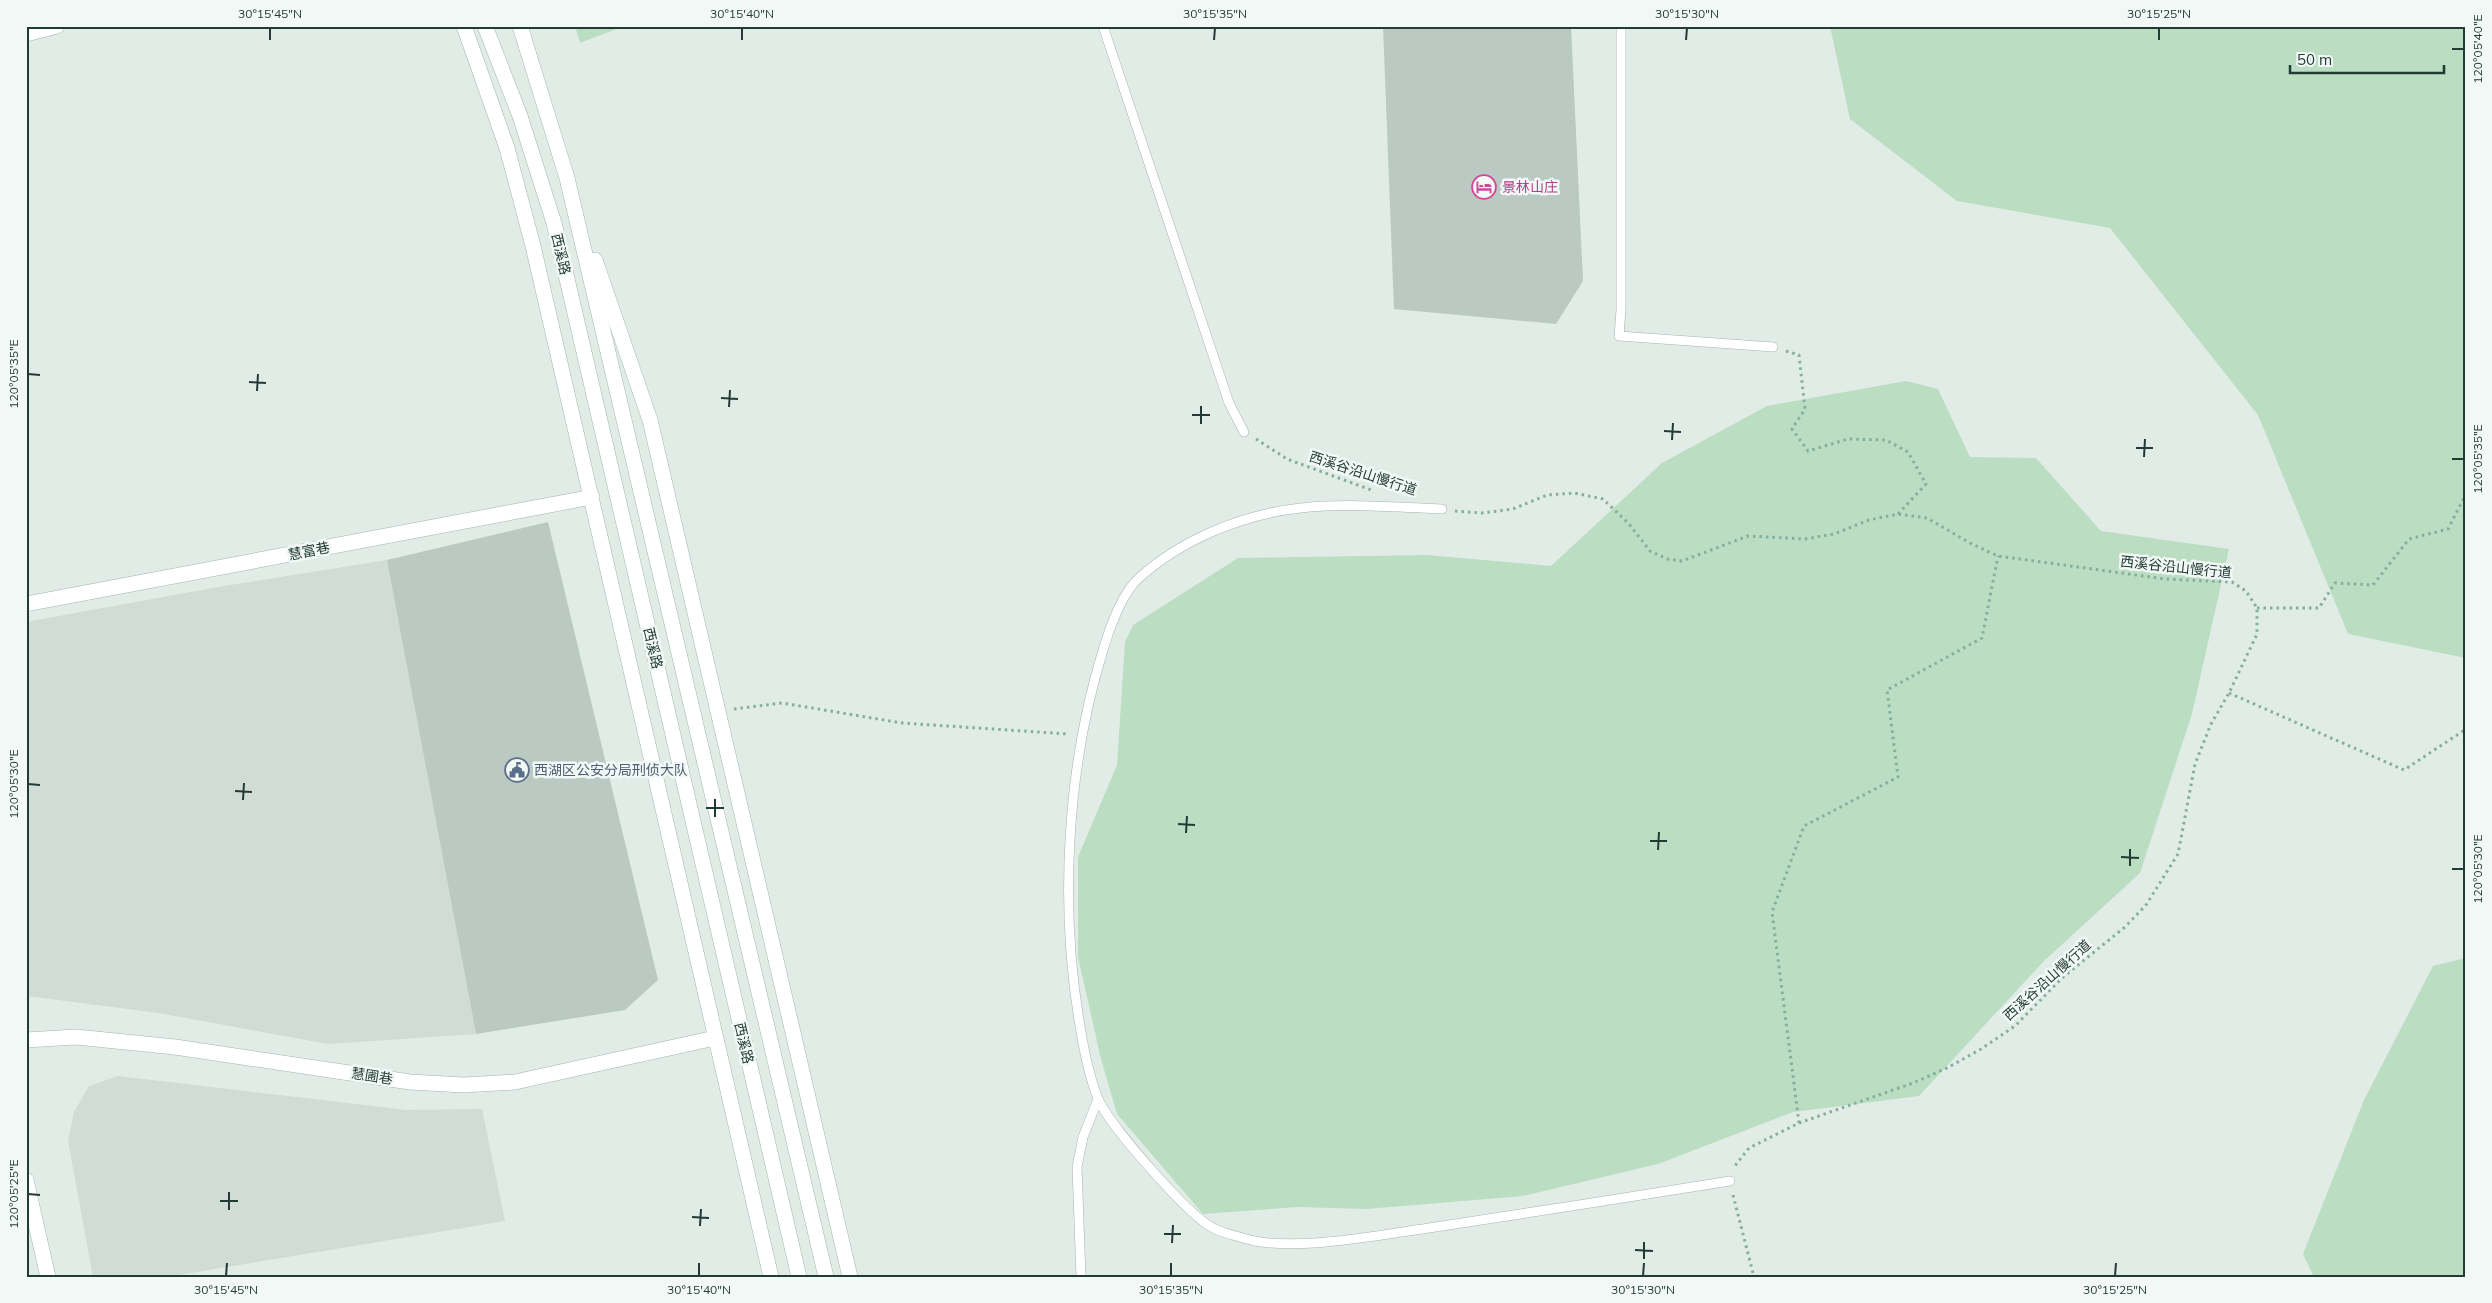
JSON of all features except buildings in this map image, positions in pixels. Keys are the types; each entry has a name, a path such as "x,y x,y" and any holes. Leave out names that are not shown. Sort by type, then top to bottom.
{"street":[{"path":"26,34 58,26"},
{"name":"西溪路","path":"464,26 507,148 533,246 771,1277"},
{"name":"西溪路","path":"485,26 520,116 554,223 799,1277"},
{"name":"西溪路","path":"520,26 567,178 650,420 850,1277"},
{"name":"西溪路","path":"567,178 826,1277"},
{"name":"慧富巷","path":"26,604 592,497"},
{"name":"慧圃巷","path":"26,1040 76,1037 175,1047 410,1082 464,1085 516,1082 715,1038"},
{"path":"26,1180 48,1277"}],"lane":[{"path":"1103,26 1229,403 1244,432"},
{"path":"1621,26 1621,310 1619,336 1773,347"},
{"path":"1442,509 1301,508 1251,518 1213,532 1173,552 1135,580 1111,624 1095,676 1084,735 1071,838 1068,918 1076,1005 1086,1062 1098,1099 1116,1127 1172,1192 1210,1227 1263,1244 1359,1238 1730,1181"},
{"path":"1081,1277 1077,1167 1083,1137 1098,1099"}],"path":[{"path":"1773,347 1799,355 1805,409 1792,429 1808,451 1848,438 1886,440 1908,452 1926,484 1898,514"},
{"name":"西溪谷沿山慢行道","path":"1244,432 1287,459 1380,493"},
{"name":"西溪谷沿山慢行道","path":"1442,509 1482,513 1513,509 1547,495 1574,493 1604,499 1629,524 1650,551 1667,559 1682,561 1697,557 1726,542 1748,536 1805,540 1834,534 1869,520 1898,514 1927,518 1970,544 1998,556 2166,579 2232,582 2246,591 2257,608 2257,634 2229,693 2211,724 2195,764 2178,854 2146,905 2125,927 2062,978 2014,1026 1981,1049 1947,1068 1913,1083 1799,1123 1750,1148 1735,1163 1730,1181"},
{"path":"2257,608 2319,608 2335,583 2373,585 2409,539 2448,529 2466,494"},
{"path":"1799,1123 1772,912 1804,826 1898,777 1887,690 1982,638 1998,556"},
{"path":"2229,693 2404,770 2466,729"},
{"path":"718,711 782,703 902,723 1084,735"},
{"path":"1730,1181 1754,1277"}],"shaded area":[{"path":"387,560 476,1034 328,1044 159,1013 26,996 26,622 224,586"},
{"path":"118,1076 407,1110 482,1109 505,1221 167,1277 93,1277 68,1141 74,1112 89,1086"}],"green space":[{"path":"575,26 624,26 580,43"},
{"path":"1830,26 2466,26 2466,658 2348,634 2258,415 2110,228 1957,201 1850,119"},
{"path":"1906,381 1938,389 1970,457 2036,458 2101,531 2229,549 2192,714 2140,873 2043,962 1919,1096 1793,1112 1658,1164 1523,1196 1366,1209 1298,1207 1203,1214 1117,1114 1101,1059 1078,957 1078,857 1117,765 1125,642 1133,625 1238,558 1427,555 1551,566 1662,463 1767,406"},
{"path":"2466,958 2466,1277 2314,1277 2303,1254 2364,1100 2433,966"}],"place":[{"name":"景林山庄","path":"1484,187"},
{"name":"西湖区公安分局刑侦大队","path":"517,770"}]}
